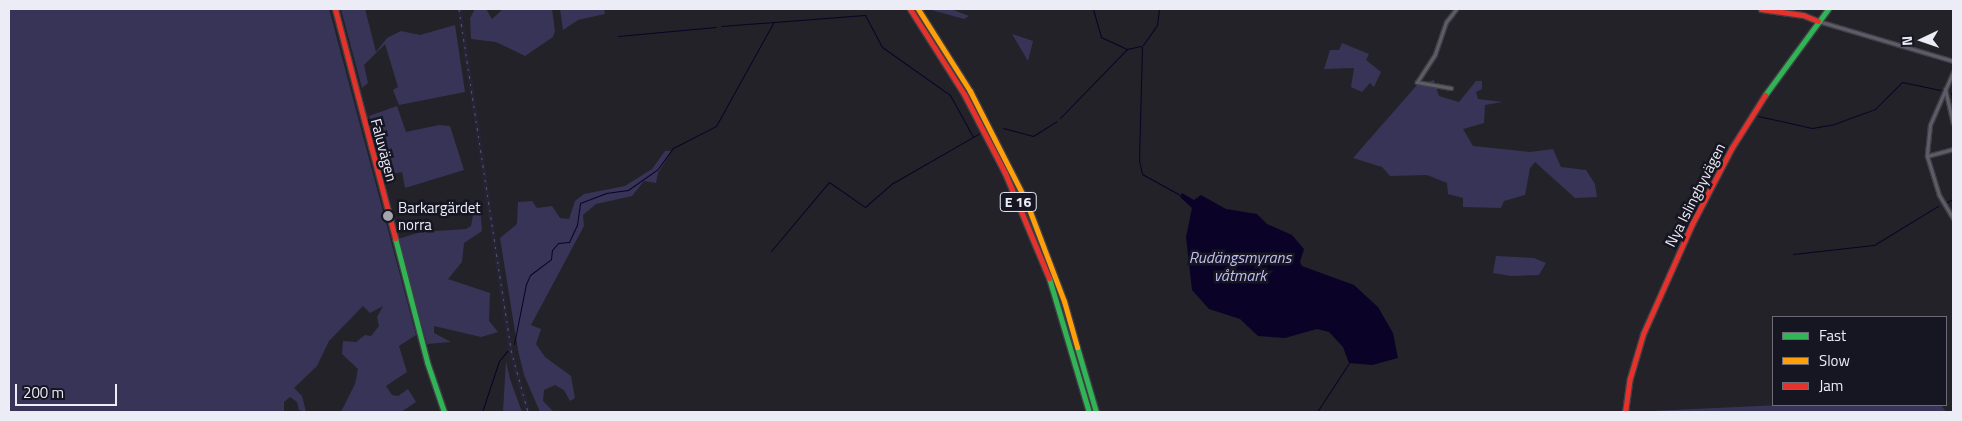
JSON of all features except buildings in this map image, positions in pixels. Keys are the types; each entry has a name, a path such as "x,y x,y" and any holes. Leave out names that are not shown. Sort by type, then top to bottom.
{"main road":[{"name":"Faluvägen","path":"335,9 427,362 444,412"},
{"name":"E 16","path":"910,9 964,94 1006,173 1047,272 1090,412"},
{"name":"E 16","path":"918,9 970,91 1026,201 1061,293 1096,412"},
{"path":"1761,9 1803,14 1818,21"},
{"name":"Nya Islingbyvägen","path":"1625,412 1630,378 1643,334 1692,224 1731,149 1779,73 1828,9"}],"street":[{"path":"1451,88 1417,82 1434,54 1446,22 1454,9"},
{"path":"1818,21 1953,61"},
{"path":"1953,72 1930,125 1927,156 1939,195 1953,218"},
{"path":"1945,88 1953,123"},
{"path":"1927,156 1953,149"}],"shaded area":[{"path":"9,9 329,9 416,335 399,346 407,372 386,386 392,395 398,396 408,389 416,402 401,412 341,412 355,384 358,369 342,354 343,341 356,342 365,335 371,336 379,326 377,317 383,306 370,313 363,306 329,341 317,366 294,388 302,396 306,412 299,410 297,402 290,397 284,402 284,412 9,412"},
{"path":"341,9 365,9 376,52 387,38 401,31 420,35 455,25 465,92 399,105 393,90 398,87 385,44 364,65 368,83 362,88"},
{"path":"457,9 462,9 513,349 531,412 524,409 508,350"},
{"path":"475,9 486,9 492,19 503,9 552,9 555,31 553,37 525,56 496,42 471,39 470,18"},
{"path":"560,9 604,9 605,14 578,20 563,30"},
{"path":"928,9 951,9 969,16 964,19"},
{"path":"1012,34 1033,41 1028,61"},
{"path":"1342,43 1369,54 1366,60 1381,72 1374,87 1370,83 1362,92 1351,87 1354,68 1324,69 1330,50 1339,50"},
{"path":"1434,80 1439,96 1459,102 1476,81 1482,81 1482,89 1476,92 1478,99 1503,102 1485,105 1484,123 1463,129 1473,146 1530,152 1553,149 1561,167 1586,170 1595,184 1597,197 1575,198 1535,162 1530,168 1525,195 1504,201 1501,208 1463,207 1463,198 1448,194 1447,183 1427,175 1390,176 1382,167 1353,158 1417,85"},
{"path":"397,106 406,132 439,125 450,126 464,170 405,188 402,172 385,175 369,116"},
{"path":"665,151 672,151 658,173 656,183 644,181 632,196 596,204 583,215 584,226 531,325 541,329 536,344 545,357 571,376 575,398 570,401 564,390 555,385 544,390 543,401 554,412 540,412 524,375 518,350 500,238 517,224 518,202 532,201 537,208 552,206 560,218 569,219 575,201 584,194 625,186 652,169"},
{"path":"475,205 480,205 482,231 464,243 462,262 448,279 490,293 489,321 498,332 481,337 434,326 434,333 451,342 427,344 398,239 421,232 466,229 471,226"},
{"path":"1496,256 1534,258 1546,263 1539,275 1511,276 1493,273"},
{"path":"506,361 510,379 522,412 503,412"},
{"path":"1772,405 1942,406 1946,412 1630,412"}],"water":[{"name":"Rudängsmyrans våtmark","path":"1182,193 1194,200 1201,195 1226,209 1257,214 1267,224 1292,235 1304,249 1300,262 1302,266 1354,285 1378,307 1393,333 1398,358 1372,365 1349,363 1343,347 1329,332 1317,329 1285,338 1258,336 1240,319 1209,309 1192,290 1186,237 1192,208 1180,197"}],"waterway":[{"path":"1093,9 1101,37 1127,49"},
{"path":"1143,45 1157,25 1159,9"},
{"path":"721,26 865,15 882,47 950,95 973,137"},
{"path":"514,344 526,284 530,275 551,259 552,250 558,243 569,242 577,225 580,203 606,193 628,190 657,170 673,148 716,126 773,23"},
{"path":"618,36 716,27"},
{"path":"1060,118 1127,49 1141,46"},
{"path":"1142,46 1139,160 1142,174 1180,195"},
{"path":"1758,116 1812,128 1834,124 1875,109 1902,82 1940,90"},
{"path":"1951,93 1953,99"},
{"path":"1003,128 1033,136 1057,121"},
{"path":"771,251 829,182 865,207 893,183 980,133"},
{"path":"1947,202 1953,199"},
{"path":"1793,254 1874,245 1938,206"},
{"path":"482,412 499,361 507,351"},
{"path":"1317,412 1349,363"}],"railway":[{"path":"459,9 511,350 528,412"}],"traffic: fast":[{"path":"1765,95 1828,9"},
{"path":"395,238 427,362 444,412"},
{"path":"1049,278 1089,412"},
{"path":"1077,347 1096,412"}],"traffic: slow":[{"path":"918,9 970,91 1026,201 1064,301 1077,347"}],"traffic: jam":[{"path":"335,9 395,238"},
{"path":"910,9 964,94 1005,173 1049,278"},
{"path":"1761,9 1803,15 1818,21"},
{"path":"1625,412 1630,378 1643,334 1692,224 1731,149 1765,95"}],"place":[{"name":"Barkargärdet norra","path":"388,216"}]}
